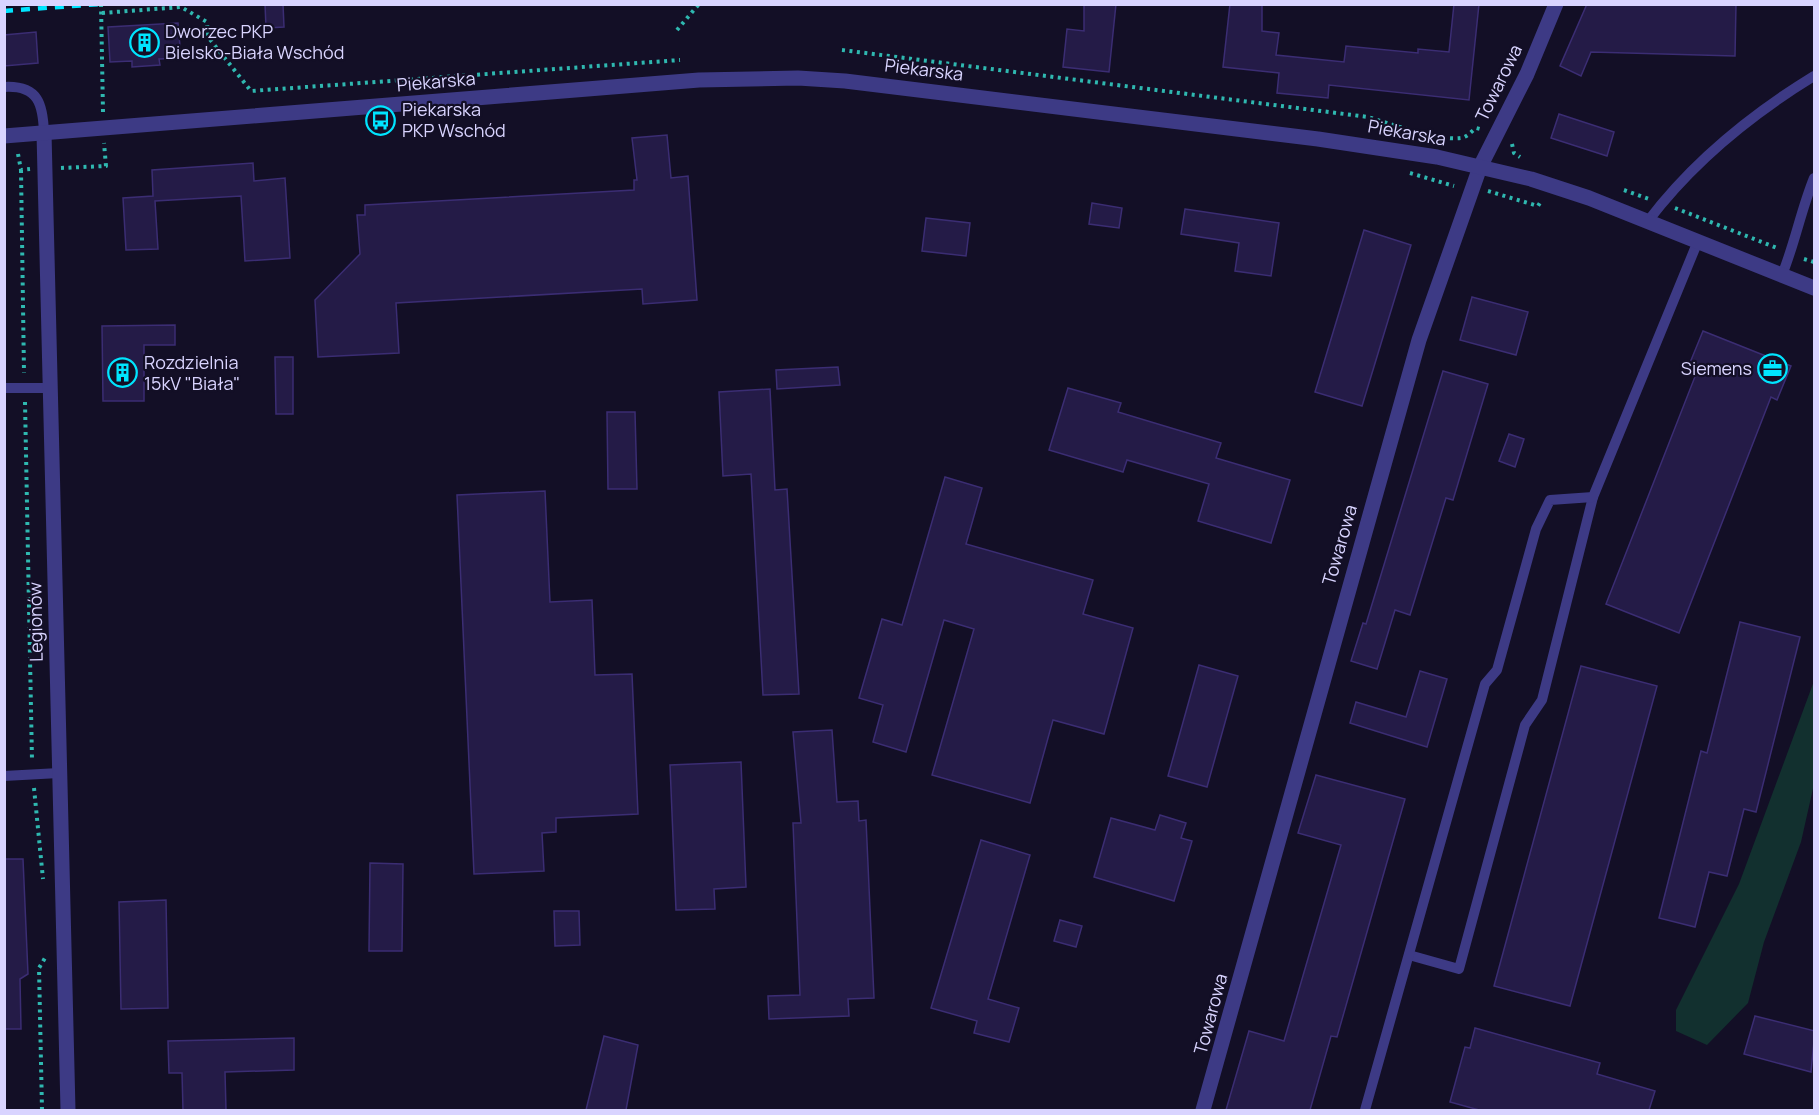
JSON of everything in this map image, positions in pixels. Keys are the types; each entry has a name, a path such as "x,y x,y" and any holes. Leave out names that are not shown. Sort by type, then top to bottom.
{"street":[{"name":"Towarowa","path":"1203,1110 1419,340 1480,167 1527,74 1556,4"},
{"name":"Piekarska","path":"4,136 699,80 798,78 895,85 1393,149 1480,167 1531,179 1648,221 1815,288"},
{"name":"Legionów","path":"44,134 68,1110"}],"lane":[{"path":"1648,221 1669,193 1701,163 1773,101 1815,76"},
{"path":"4,87 21,88 31,92 40,101 44,134"},
{"path":"1782,274 1795,243 1805,200 1815,178"},
{"path":"1409,954 1460,969 1525,725 1542,700 1593,497 1698,241"},
{"path":"4,388 50,388"},
{"path":"1365,1110 1485,684 1497,670 1536,529 1550,500 1593,497"},
{"path":"4,776 59,773"}],"path":[{"path":"101,4 103,129"},
{"path":"677,30 699,4"},
{"path":"102,13 181,7 207,22 208,37 250,91 680,60"},
{"path":"21,170 33,773 39,856 44,886"},
{"path":"42,1110 39,968 48,953"}],"green space":[{"path":"1814,681 1814,784 1801,842 1764,942 1748,1003 1707,1045 1676,1031 1676,1010 1739,884"}],"building":[{"path":"265,4 283,4 284,27 266,28"},
{"path":"1084,4 1116,4 1109,72 1063,67 1067,29 1084,31"},
{"path":"1230,4 1262,4 1262,31 1279,33 1276,55 1344,62 1346,46 1418,53 1418,49 1449,52 1454,4 1479,4 1469,100 1329,85 1328,98 1277,93 1279,73 1223,67"},
{"path":"1587,4 1736,4 1735,56 1591,52 1581,76 1560,66"},
{"name":"Dworzec PKP Bielsko-Biała Wschód","path":"178,23 181,58 159,59 160,65 132,67 132,61 110,62 108,27"},
{"path":"36,32 38,63 4,66 4,35"},
{"path":"1559,114 1614,132 1607,156 1551,138"},
{"path":"667,135 671,178 688,176 697,300 643,304 642,289 396,303 399,353 318,357 315,300 360,254 357,215 365,215 365,205 634,190 634,180 637,180 632,138"},
{"path":"253,163 254,181 285,178 290,258 245,261 241,196 155,201 158,249 126,250 123,198 153,196 152,170"},
{"path":"1092,203 1122,208 1119,228 1089,224"},
{"path":"1185,209 1279,223 1271,276 1235,271 1239,243 1181,234"},
{"path":"926,218 970,223 966,256 922,251"},
{"path":"1364,230 1411,245 1362,406 1315,392"},
{"path":"1472,297 1528,312 1516,355 1460,340"},
{"name":"Rozdzielnia 15kV \"Biała\"","path":"175,325 175,345 144,345 144,401 103,401 102,326"},
{"path":"1703,331 1791,366 1777,400 1771,397 1679,633 1606,604 1698,369 1689,365"},
{"path":"275,357 293,357 293,414 276,414"},
{"path":"838,367 840,385 777,389 776,370"},
{"path":"1443,371 1488,384 1453,500 1446,498 1410,615 1395,610 1377,669 1351,661 1363,623 1366,624"},
{"path":"1068,388 1121,403 1118,412 1221,443 1216,458 1290,480 1271,543 1198,521 1209,484 1127,460 1123,472 1049,450"},
{"path":"770,389 775,490 787,489 799,694 763,695 751,474 723,476 719,392"},
{"path":"607,412 635,412 637,489 608,489"},
{"path":"1509,434 1524,439 1515,467 1499,461"},
{"path":"945,477 982,488 966,544 1093,580 1083,614 1133,628 1104,734 1053,720 1030,803 932,775 974,629 944,620 906,752 873,742 883,705 859,698 882,619 902,625"},
{"path":"545,491 550,602 592,600 595,675 632,674 638,814 556,818 556,832 542,833 544,871 474,874 457,495"},
{"path":"1740,622 1800,637 1756,812 1744,809 1727,876 1709,872 1695,927 1659,918 1701,751 1707,753"},
{"path":"1199,665 1238,676 1207,787 1168,776"},
{"path":"1581,666 1657,686 1570,1006 1494,986"},
{"path":"1420,671 1447,679 1427,747 1350,723 1356,702 1406,717"},
{"path":"832,730 837,802 858,801 859,821 866,820 874,998 848,999 849,1016 769,1019 768,996 800,995 793,823 801,823 793,732"},
{"path":"741,762 746,887 714,889 715,909 676,910 670,765"},
{"path":"1316,775 1405,799 1337,1037 1331,1036 1310,1110 1226,1110 1249,1031 1284,1041 1341,845 1298,833"},
{"path":"1160,815 1186,823 1181,838 1192,841 1174,901 1094,877 1111,818 1155,830"},
{"path":"981,840 1030,855 988,999 1019,1008 1009,1042 974,1033 977,1021 931,1008"},
{"path":"4,859 23,859 28,974 20,979 21,1029 4,1029"},
{"path":"370,863 403,864 402,951 369,951"},
{"path":"166,900 168,1008 121,1009 119,902"},
{"path":"554,911 579,911 580,945 555,946"},
{"path":"1060,920 1082,926 1076,947 1054,941"},
{"path":"1755,1016 1815,1031 1811,1072 1744,1054"},
{"path":"1475,1028 1600,1063 1597,1074 1655,1091 1649,1110 1479,1110 1450,1102 1465,1047 1470,1048"},
{"path":"604,1036 638,1045 626,1110 586,1110"},
{"path":"294,1038 294,1070 225,1072 226,1110 183,1110 182,1073 169,1073 168,1041"}],"railway":[{"path":"4,11 100,4"}],"place":[{"name":"Dworzec PKP Bielsko-Biała Wschód","path":"144,42"},
{"name":"Piekarska PKP Wschód","path":"381,120"},
{"name":"Siemens","path":"1773,369"},
{"name":"Rozdzielnia 15kV \"Biała\"","path":"123,373"}]}
